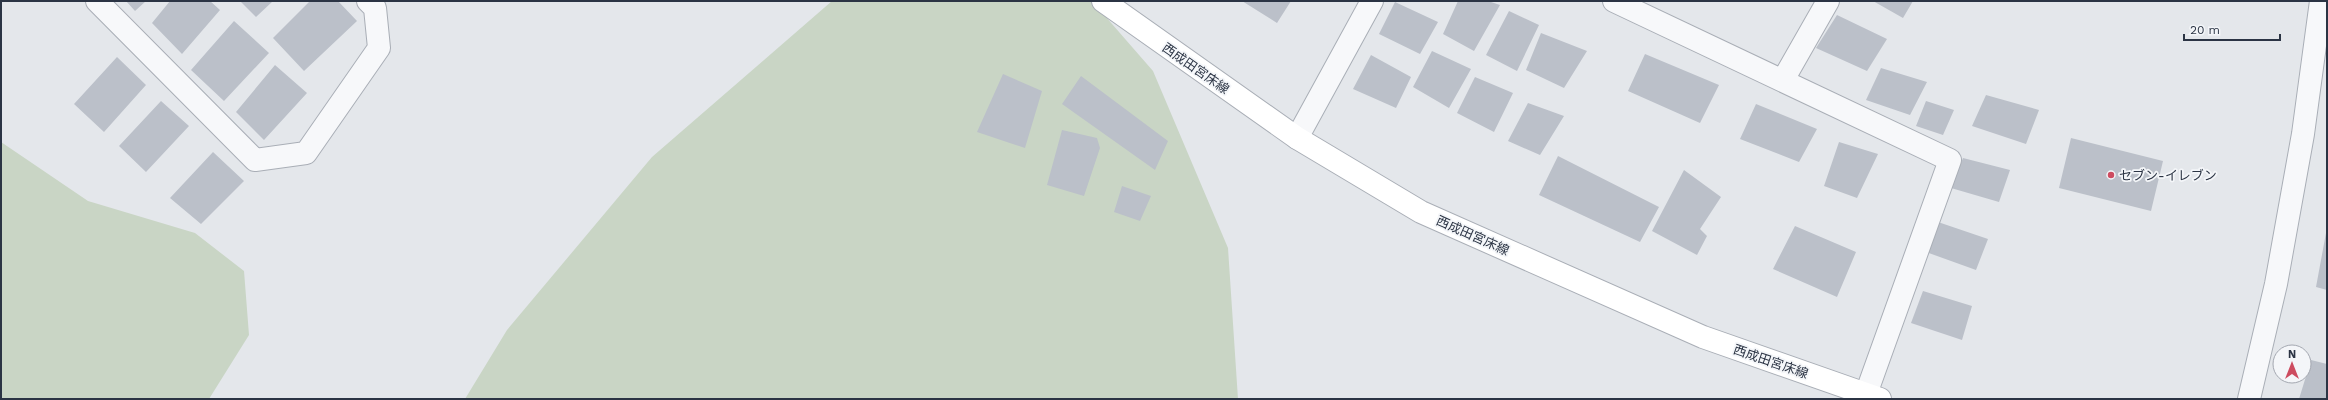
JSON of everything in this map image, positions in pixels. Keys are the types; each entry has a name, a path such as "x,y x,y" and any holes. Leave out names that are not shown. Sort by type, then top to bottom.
{"main road":[{"name":"西成田宮床線","path":"1103,1 1297,138 1421,212 1546,269 1703,337 1873,397"}],"street":[{"path":"97,1 255,160 306,153 379,48 375,8 368,1"},
{"path":"1297,138 1372,1"},
{"path":"1614,1 1950,160 1873,397"},
{"path":"1783,80 1828,1"},
{"path":"2248,399 2276,284 2304,134 2321,1"}],"green space":[{"path":"832,1 1092,1 1153,71 1228,248 1238,399 465,399 507,330 652,157"},
{"path":"1,142 88,201 195,233 244,271 249,335 209,399 1,399"}],"building":[{"path":"126,1 146,1 135,11"},
{"path":"170,1 210,1 220,10 182,54 152,23"},
{"path":"240,1 273,1 256,17"},
{"path":"310,1 338,1 357,21 304,71 273,38"},
{"path":"1242,1 1291,1 1277,23"},
{"path":"1458,1 1488,1 1500,5 1474,51 1443,34"},
{"path":"1873,1 1913,1 1903,18"},
{"path":"1395,2 1438,22 1420,54 1379,34"},
{"path":"1509,11 1539,25 1517,71 1486,55"},
{"path":"1837,15 1887,39 1867,71 1816,48"},
{"path":"234,21 269,53 224,101 191,70"},
{"path":"1541,33 1587,51 1564,88 1526,70"},
{"path":"1432,51 1471,69 1449,108 1413,87"},
{"path":"1645,54 1719,85 1700,123 1628,91"},
{"path":"1371,55 1411,77 1396,108 1353,89"},
{"path":"117,57 146,85 104,132 74,104"},
{"path":"275,65 307,93 264,140 236,112"},
{"path":"1881,68 1927,82 1910,115 1866,100"},
{"path":"1003,74 1042,91 1025,148 977,132"},
{"path":"1081,76 1168,141 1155,170 1062,104"},
{"path":"1475,77 1513,93 1494,132 1457,113"},
{"path":"1986,95 2039,110 2026,144 1972,126"},
{"path":"161,101 189,126 146,172 119,146"},
{"path":"1926,101 1954,110 1943,135 1916,126"},
{"path":"1528,103 1564,116 1540,155 1508,141"},
{"path":"1756,104 1817,129 1799,162 1740,139"},
{"path":"1062,130 1097,138 1100,148 1084,196 1047,185"},
{"name":"セブン-イレブン","path":"2071,138 2163,161 2151,211 2059,188"},
{"path":"1839,142 1878,154 1857,198 1824,186"},
{"path":"213,152 244,181 201,224 170,198"},
{"path":"1558,156 1659,207 1640,242 1539,195"},
{"path":"1963,158 2010,170 1999,202 1951,188"},
{"path":"1684,170 1721,197 1700,229 1707,236 1697,255 1652,231"},
{"path":"1122,186 1151,196 1140,221 1114,212"},
{"path":"1938,222 1988,239 1976,270 1926,252"},
{"path":"1795,226 1856,252 1837,297 1773,269"},
{"path":"2327,233 2327,290 2316,287"},
{"path":"1923,291 1972,306 1962,340 1911,323"},
{"path":"2312,360 2327,364 2327,399 2299,399 2304,384 2312,384"}],"place":[{"name":"セブン-イレブン","path":"2111,175"}]}
